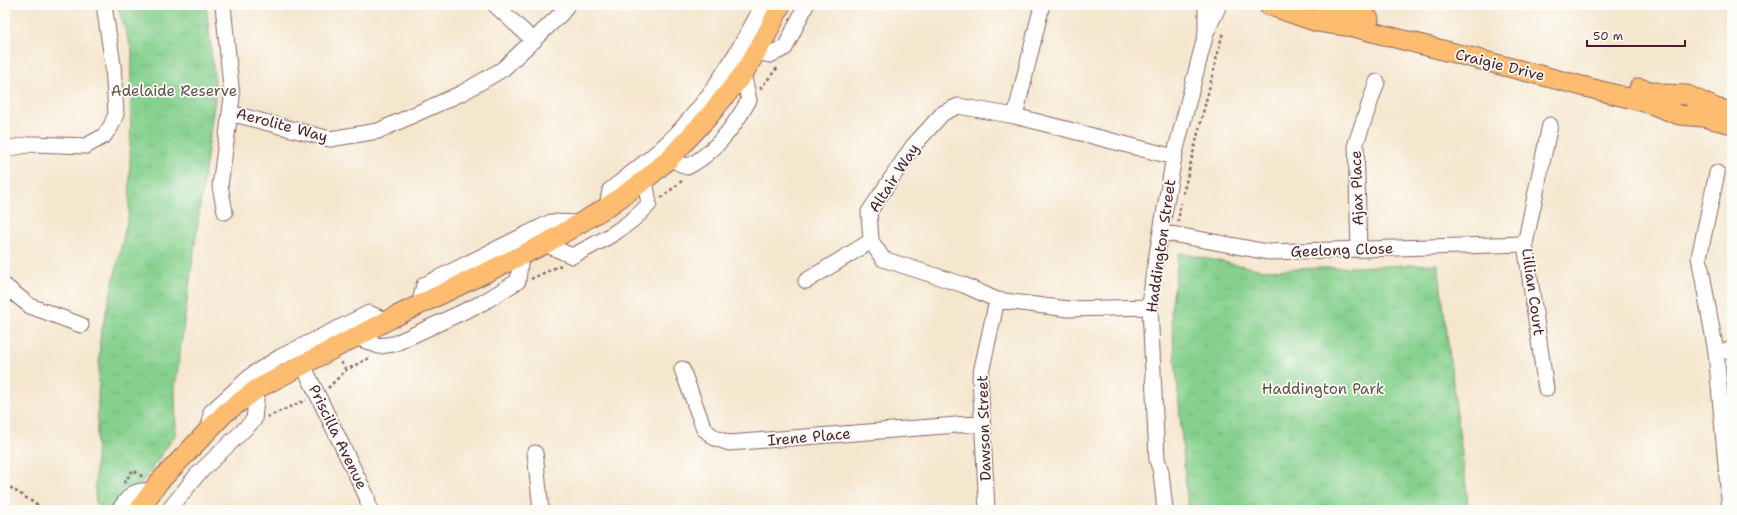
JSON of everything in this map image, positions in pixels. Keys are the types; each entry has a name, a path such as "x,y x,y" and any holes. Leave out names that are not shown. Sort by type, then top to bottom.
{"main road":[{"path":"139,510 151,491 225,413 257,389 356,338 386,320 419,306 545,244 607,207 645,180 670,158 709,116 743,74 766,36 781,5"},
{"name":"Craigie Drive","path":"1268,5 1317,22 1354,27 1648,102 1679,115 1703,117 1732,124"},
{"name":"Craigie Drive","path":"1321,5 1454,42 1648,91 1687,95 1716,108 1732,112"}],"street":[{"path":"5,148 33,144 86,146 104,136 111,126 116,114 113,65 104,5"},
{"name":"Aerolite Way","path":"223,5 232,97 230,113 330,139 378,131 462,93 503,69 534,41 562,13 567,5"},
{"path":"495,5 534,41"},
{"path":"607,207 610,190 647,160 681,129 710,94 729,68 763,5"},
{"path":"755,52 770,55 785,48 806,5"},
{"path":"1015,116 1042,5"},
{"name":"Haddington Street","path":"1206,5 1206,33"},
{"name":"Haddington Street","path":"1165,510 1161,472 1157,459 1150,307 1174,157 1206,33 1219,5"},
{"path":"670,158 688,167 699,162 738,119 748,100 743,74"},
{"name":"Ajax Place","path":"1359,250 1356,143 1377,82"},
{"name":"Altair Way","path":"870,241 869,212 913,146 943,113 958,106 1015,116 1174,157"},
{"path":"225,212 220,186 230,113"},
{"name":"Lillian Court","path":"1546,389 1525,244 1550,126"},
{"path":"1717,173 1699,257 1716,352 1730,510"},
{"path":"545,244 572,256 606,239 638,217 649,204 645,180"},
{"path":"419,306 424,285 551,222 580,223"},
{"name":"Geelong Close","path":"1161,232 1268,252 1525,244"},
{"path":"806,281 870,241 883,260 964,285 997,300 1068,309 1150,307"},
{"path":"356,338 378,346 394,344 484,302 518,281 521,255"},
{"path":"5,286 30,306 82,325"},
{"name":"Dawson Street","path":"987,510 980,378 997,300"},
{"path":"210,429 212,412 253,374 280,357 370,313 386,320"},
{"path":"1716,352 1732,350"},
{"name":"Priscilla Avenue","path":"303,365 367,496 369,510"},
{"name":"Irene Place","path":"682,369 704,428 715,438 729,443 982,423"},
{"path":"168,510 197,475 254,420 257,389"},
{"path":"535,453 541,510"},
{"path":"1157,459 1154,467 1157,510"},
{"path":"119,510 128,496 141,490 151,491"}],"path":[{"path":"1176,235 1198,127 1224,31"},
{"path":"748,100 755,95 783,60 785,48"},
{"path":"649,204 656,202 684,180"},
{"path":"518,281 524,282 548,272 569,260 572,256"},
{"path":"5,484 46,510"}],"green space":[{"name":"Adelaide Reserve","path":"117,5 206,5 216,91 175,389 176,434 123,510 97,510 95,493 100,338 129,213 132,51"},
{"name":"Haddington Park","path":"1179,253 1264,270 1438,264 1469,510 1188,510 1171,311"}]}
